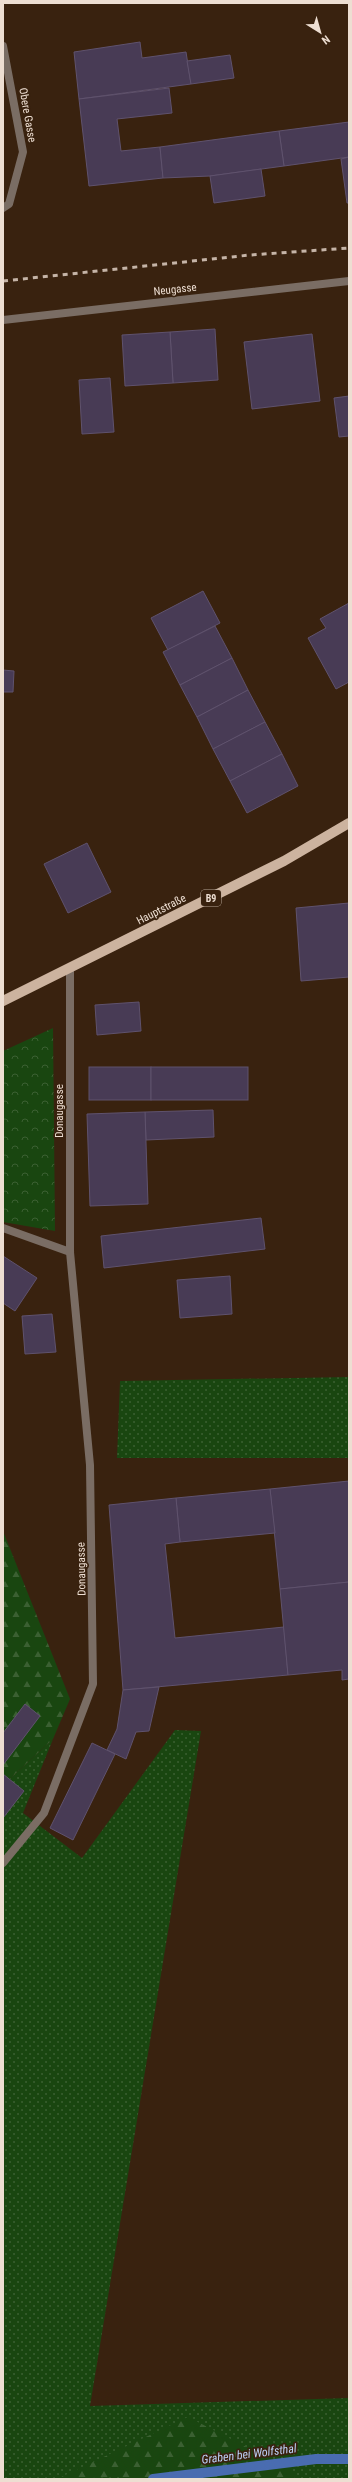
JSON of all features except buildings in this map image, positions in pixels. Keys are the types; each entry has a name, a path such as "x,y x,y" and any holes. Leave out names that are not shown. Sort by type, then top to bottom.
{"main road":[{"name":"Hauptstraße","path":"3,1001 70,969 284,861 349,823"}],"street":[{"name":"Obere Gasse","path":"3,46 23,152 9,204 3,208"},
{"name":"Neugasse","path":"3,320 349,281"},
{"name":"Donaugasse","path":"3,1864 44,1813 94,1684 90,1465 70,1252 70,969"},
{"path":"3,1228 70,1252"}],"green space":[{"path":"53,1028 55,1231 3,1222 3,1051"},
{"path":"349,1377 349,1458 117,1458 120,1381"},
{"path":"3,1531 70,1699 53,1739 3,1785"},
{"path":"175,1730 201,1731 90,2406 349,2398 349,2479 3,2479 3,1785 53,1739 23,1813 82,1858"},
{"path":"188,2417 297,2473 294,2479 121,2479 121,2477 57,2479"}],"waterway":[{"name":"Graben bei Wolfsthal","path":"153,2479 316,2459 349,2459"}],"railway":[{"path":"3,281 250,255 349,248"}]}
